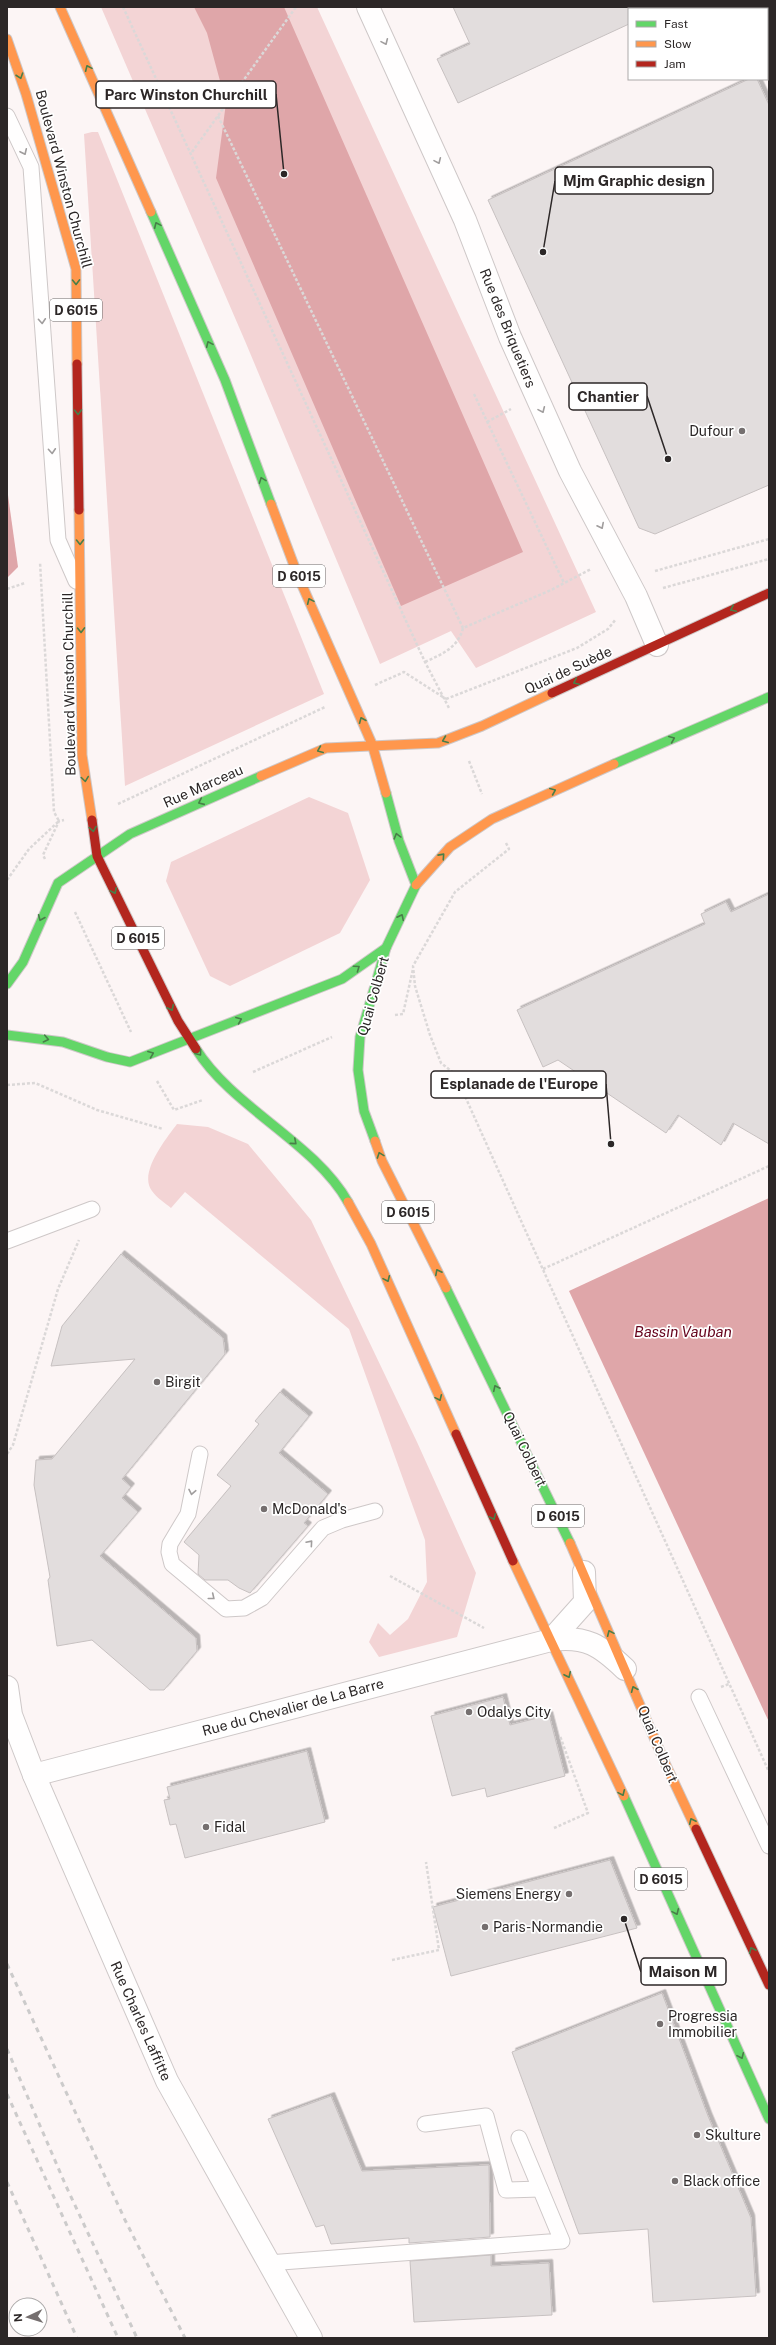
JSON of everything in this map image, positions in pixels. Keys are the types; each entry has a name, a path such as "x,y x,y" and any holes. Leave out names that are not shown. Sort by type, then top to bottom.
{"main road":[{"name":"D 6015","path":"60,7 225,380 298,576 372,744 399,841 416,885"},
{"name":"Boulevard Winston Churchill","path":"7,39 26,94 76,269 82,755 97,856 178,1021 189,1039 225,1084 309,1156 343,1194 371,1244 499,1530 551,1640"},
{"name":"Quai de Suède","path":"372,744 438,743 769,593"},
{"path":"7,1035 34,1036 71,1044 113,1061 130,1062 342,979 386,948 416,885 450,847 492,819 524,803 769,697"},
{"name":"Rue Marceau","path":"58,883 130,834 326,748 372,744"},
{"path":"7,984 23,962 43,913 58,883"},
{"name":"Quai Colbert","path":"386,948 360,1037 358,1070 363,1104 382,1161 480,1357 584,1572 665,1763 769,1985"},
{"name":"D 6015","path":"551,1640 769,2119"}],"street":[{"name":"Rue des Briquetiers","path":"368,7 465,220 510,337 567,464 636,596 657,645"},
{"path":"551,1640 585,1602 584,1572"},
{"name":"Rue du Chevalier de La Barre","path":"34,1776 551,1640 570,1637 586,1641 604,1649 625,1669"},
{"name":"Rue Charles Laffitte","path":"7,1687 11,1716 34,1776 168,2081 268,2263 312,2338"}],"lane":[{"path":"7,116 31,167 58,540 81,591"},
{"path":"7,1241 92,1209"},
{"path":"200,1454 188,1514 170,1544 169,1552 172,1564 226,1609 244,1608 262,1598 323,1528 342,1520 375,1511"},
{"path":"699,1697 769,1846"},
{"path":"425,2124 486,2116 506,2190 540,2189"},
{"path":"268,2263 562,2241 519,2138"}],"path":[{"path":"59,821 43,855 68,898 143,1058 174,1110 200,1102 225,1084 364,1023 403,1014 413,966 456,892 509,849 492,819 458,734 446,699 425,662 192,152 123,7"},
{"path":"192,152 296,7"},
{"path":"218,116 462,628 460,640 442,654 425,662"},
{"path":"474,394 564,583"},
{"path":"487,422 512,408"},
{"path":"647,573 769,539"},
{"path":"446,699 577,648 608,629 636,596 769,559"},
{"path":"462,628 590,570"},
{"path":"7,589 26,583"},
{"path":"7,880 29,849 59,821 91,816 351,695 404,672 446,699"},
{"path":"413,966 415,986 430,1035 441,1063 455,1074 769,1772"},
{"path":"7,1085 35,1083 97,1110 163,1129"},
{"path":"543,1268 769,1166"},
{"path":"7,1454 14,1445 58,1289 92,1209"},
{"path":"390,1576 495,1634 513,1650"},
{"path":"554,1828 588,1813 560,1736"},
{"path":"392,1960 438,1950 426,1862"}],"shaded area":[{"path":"101,7 317,7 596,612 476,668 451,631 380,664 245,341"},
{"path":"98,132 324,694 125,786 84,134"},
{"path":"309,797 348,813 370,880 340,933 230,986 210,976 166,881 171,862"},
{"path":"177,1124 208,1127 248,1144 311,1220 417,1442 476,1573 457,1637 379,1657 369,1642 378,1623 390,1635 408,1619 427,1582 425,1540 349,1329 185,1192 171,1208 154,1194 149,1184 148,1175 155,1156"}],"water":[{"path":"194,7 284,7 523,552 401,606 216,178 226,103 207,33"},
{"path":"7,488 18,567 7,578"},
{"name":"Bassin Vauban","path":"769,1198 769,1722 569,1291"}],"building":[{"path":"453,7 665,7 628,8 628,24 458,103 437,59 470,44"},
{"path":"747,80 757,80 769,105 769,485 655,534 639,528 488,200"},
{"path":"769,894 769,1144 733,1123 721,1145 678,1115 666,1133 558,1060 543,1067 517,1010 705,924 701,914 726,902 731,912"},
{"path":"121,1254 223,1338 225,1354 122,1479 131,1487 122,1498 138,1512 100,1556 196,1638 197,1651 164,1690 150,1690 92,1640 57,1646 48,1580 50,1577 34,1485 36,1460 52,1459 135,1359 51,1366 62,1326"},
{"name":"McDonald's","path":"280,1392 309,1416 279,1453 328,1494 304,1523 308,1526 250,1593 239,1588 228,1580 205,1580 198,1574 199,1555 184,1542 231,1486 217,1475 259,1424 255,1421"},
{"path":"503,1697 510,1725 549,1715 565,1776 487,1797 485,1788 452,1796 431,1716"},
{"path":"307,1751 325,1822 185,1858 176,1824 170,1825 164,1800 170,1799 167,1787"},
{"path":"610,1860 637,1928 451,1976 433,1907"},
{"path":"662,1993 708,2116 751,2218 756,2296 653,2302 648,2229 579,2234 512,2052"},
{"path":"331,2096 362,2171 489,2165 490,2237 409,2243 409,2238 331,2244 324,2225 316,2227 268,2119"},
{"path":"491,2255 491,2266 549,2263 552,2315 414,2322 410,2261"}],"railway":[{"path":"7,1964 125,2220 185,2338"},
{"path":"7,2049 66,2186 137,2338"},
{"path":"7,2094 118,2338"},
{"path":"7,2182 77,2338"}],"traffic: fast":[{"path":"151,212 225,380 271,504"},
{"path":"614,764 769,697"},
{"path":"7,984 23,962 58,883 130,834 261,776"},
{"path":"375,1141 364,1111 358,1070 360,1037 386,948 416,885 399,841 386,793"},
{"path":"7,1035 63,1042 107,1057 130,1062 342,979 386,948"},
{"path":"196,1049 212,1070 251,1108 315,1161 333,1181 348,1202"},
{"path":"446,1288 570,1543"},
{"path":"624,1796 769,2119"}],"traffic: slow":[{"path":"60,7 151,212"},
{"path":"7,39 26,94 76,269 77,364"},
{"path":"271,504 298,576 372,744 386,793"},
{"path":"79,510 82,755 92,820"},
{"path":"261,776 326,748 438,743 482,726 552,693"},
{"path":"416,885 450,847 492,819 614,764"},
{"path":"375,1141 382,1161 446,1288"},
{"path":"348,1202 371,1244 456,1434"},
{"path":"570,1543 665,1763 696,1829"},
{"path":"513,1561 624,1796"}],"traffic: jam":[{"path":"77,364 79,510"},
{"path":"552,693 769,593"},
{"path":"92,820 97,856 178,1021 196,1049"},
{"path":"456,1434 513,1561"},
{"path":"696,1829 769,1985"}],"place":[{"name":"Parc Winston Churchill","path":"284,174"},
{"name":"Mjm Graphic design","path":"543,252"},
{"name":"Dufour","path":"742,431"},
{"name":"Chantier","path":"668,459"},
{"name":"Esplanade de l'Europe","path":"611,1144"},
{"name":"Birgit","path":"157,1382"},
{"name":"McDonald's","path":"264,1509"},
{"name":"Odalys City","path":"469,1712"},
{"name":"Fidal","path":"206,1827"},
{"name":"Siemens Energy","path":"569,1894"},
{"name":"Maison M","path":"624,1919"},
{"name":"Paris-Normandie","path":"485,1927"},
{"name":"Progressia Immobilier","path":"660,2024"},
{"name":"Skulture","path":"697,2135"},
{"name":"Black office","path":"675,2181"}]}
